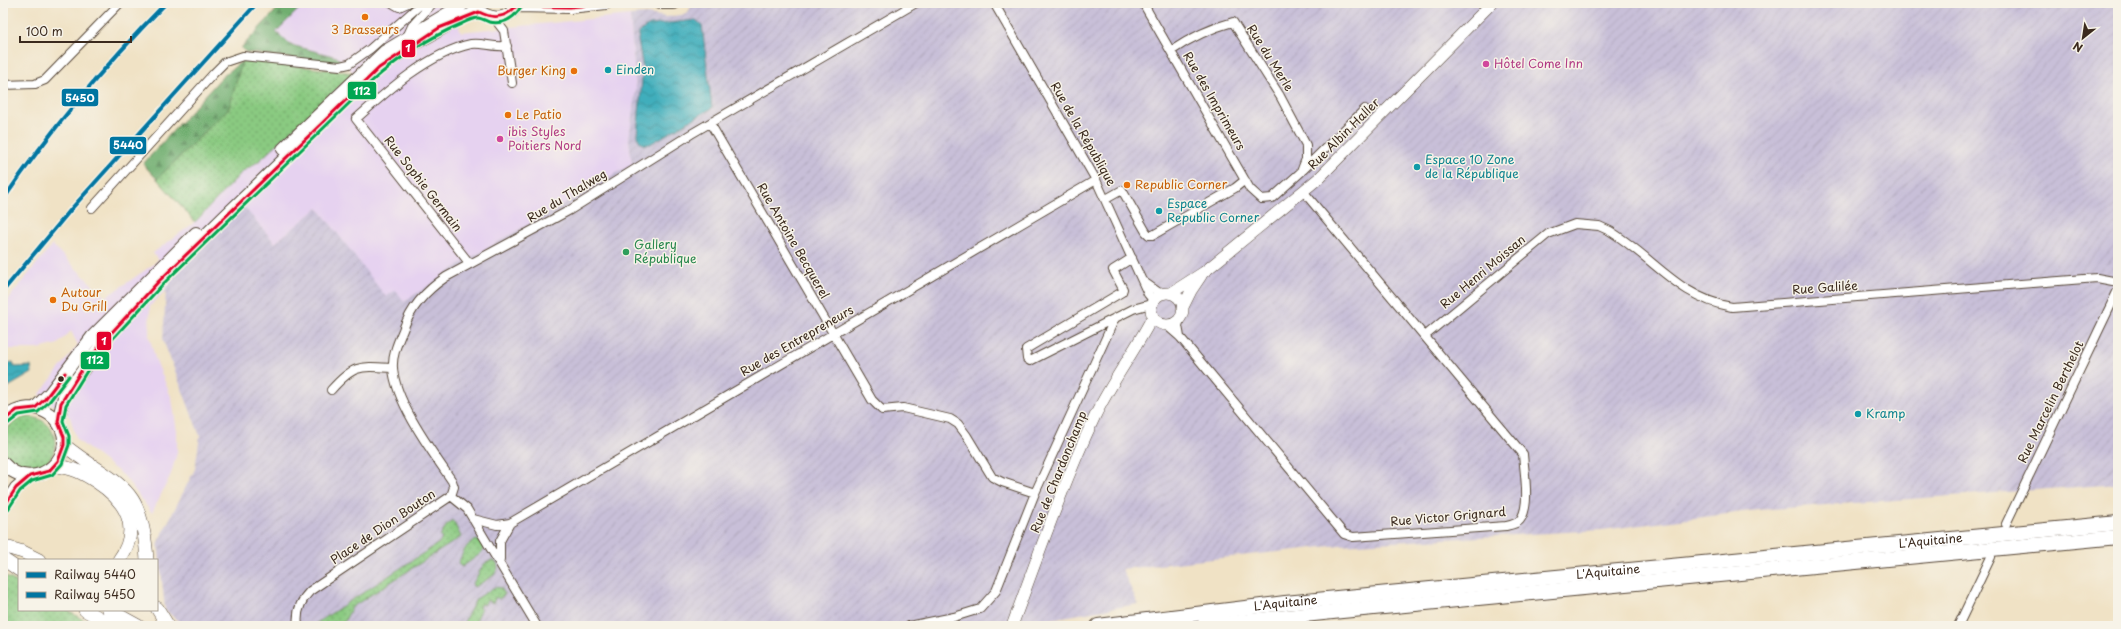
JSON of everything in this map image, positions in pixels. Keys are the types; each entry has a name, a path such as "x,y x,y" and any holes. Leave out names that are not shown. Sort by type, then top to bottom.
{"highway":[{"path":"64,445 116,481 131,496 141,518 147,559"},
{"path":"54,466 78,470 105,487 120,501 128,516 130,533 127,547 121,559"},
{"name":"L'Aquitaine","path":"1098,626 1292,602 2118,523"},
{"name":"L'Aquitaine","path":"1203,626 1350,610 2118,537"},
{"path":"5,550 25,559"},
{"path":"5,550 23,552 37,559"},
{"path":"5,550 18,569"},
{"path":"158,610 168,626"},
{"path":"87,611 113,626"},
{"path":"111,611 138,626"}],"main road":[{"path":"35,408 50,393 92,337 152,276 362,71 384,52 465,3"},
{"path":"58,422 64,397 103,342 159,281 379,68 414,44 461,18 476,7 494,18 501,18 514,8 570,7 606,3"},
{"path":"660,3 674,3"},
{"name":"Rue Albin Haller","path":"1204,272 1334,164 1492,3"},
{"path":"1159,310 1204,272"},
{"path":"1159,310 1173,323 1181,313 1191,291 1204,272"},
{"path":"1159,310 1181,302 1181,313"},
{"name":"Rue de Chardonchamp","path":"1013,622 1095,417 1118,373 1159,310"},
{"path":"3,421 17,410 35,408 44,411 58,422 64,437 62,454 54,466 42,474 30,476 15,473 3,467"},
{"path":"3,508 16,488 30,476"}],"street":[{"path":"3,85 35,84 45,80 120,3"},
{"path":"392,3 399,6 408,3"},
{"name":"Rue du Thalweg","path":"451,496 454,487 452,481 402,401 396,386 393,368 397,346 406,321 419,300 432,287 470,264 570,210 710,122 916,3"},
{"name":"Rue de la République","path":"994,3 1096,180 1143,282 1159,310"},
{"name":"Rue des Imprimeurs","path":"1143,3 1245,180 1258,197 1263,199 1272,198 1301,172"},
{"path":"407,37 412,26 428,4"},
{"path":"92,208 225,62 243,56 323,65 345,65 357,59 416,8 428,4"},
{"path":"504,31 514,8"},
{"path":"494,18 504,31 512,84"},
{"name":"Rue du Merle","path":"1171,51 1185,41 1215,27 1233,22 1280,96 1306,145 1306,159 1301,172"},
{"name":"Rue Sophie Germain","path":"470,264 356,119 392,88 440,56 471,44 497,47 507,46"},
{"path":"1301,172 1365,109"},
{"name":"Rue Antoine Becquerel","path":"710,122 872,400 882,410 903,408 950,419 967,436 992,477 1035,493"},
{"name":"Rue des Entrepreneurs","path":"510,523 1096,180"},
{"path":"1106,199 1122,190 1146,232 1153,235 1235,188 1245,180"},
{"name":"Rue Victor Grignard","path":"1159,310 1344,534 1353,536 1514,524 1522,517 1526,503 1523,454 1303,191"},
{"name":"Rue Galilée","path":"1558,229 1575,224 1588,224 1610,231 1691,294 1717,305 1732,307 2097,278 2118,282"},
{"name":"Rue Henri Moissan","path":"1425,336 1527,250 1558,229"},
{"path":"1132,258 1113,270 1123,289 1122,292 1026,349 1027,359 1030,361 1138,307 1159,310"},
{"name":"Rue Marcelin Berthelot","path":"2006,524 2118,290"},
{"path":"1180,337 1178,326 1181,313"},
{"path":"909,626 980,610 996,591 1035,493 1115,318"},
{"path":"331,390 350,371 368,366 393,368"},
{"name":"Place de Dion Bouton","path":"298,626 297,616 299,607 310,591 451,496 461,502 474,519 537,626"},
{"path":"474,519 497,526 510,523"},
{"path":"501,563 500,541 510,523"},
{"path":"1958,626 1991,556"}],"shaded area":[{"path":"305,3 451,3 461,32 630,15 636,88 629,139 632,164 462,263 404,302 386,298 318,208 275,243 244,208 173,278 166,290 150,306 149,335 155,358 172,399 177,432 177,453 171,474 152,513 124,476 77,440 70,417 39,395 78,345 71,331 58,344 38,349 3,349 3,308 13,293 52,245 105,297 118,289 154,264 158,260 153,253 195,222 242,172 259,161 354,73 337,57 291,45 276,32"},
{"path":"693,3 2118,3 2118,484 1758,510 1602,530 1340,545 1122,569 1138,604 1011,626 184,626 165,610 158,542 195,469 200,436 163,340 166,290 173,278 244,207 275,243 318,208 386,297 396,290 404,302 462,263 632,164 629,139 636,88 630,15 647,14 666,17 687,14"}],"green space":[{"path":"283,3 305,3 276,32 291,45 337,57 343,63 335,64 246,52 241,48"},
{"path":"242,61 256,61 354,73 259,161 242,172 195,222 157,179 229,108"},
{"path":"242,61 229,108 157,179 143,164 221,78"},
{"path":"24,417 34,417 48,424 55,438 55,448 48,462 34,469 24,469 14,465 7,458 3,448 3,438 7,428 14,421"},
{"path":"453,520 461,537 352,607 342,626 312,626 439,543 442,539 440,537 446,526"},
{"path":"477,540 482,542 485,548 480,554 462,567 458,564 463,553 470,543"},
{"path":"492,560 497,563 498,568 494,575 475,587 472,585 484,564"},
{"path":"3,575 18,582 18,611 69,611 93,626 3,626"},
{"path":"495,587 501,588 505,594 499,599 496,597 493,603 487,600 484,605 481,603 479,608 481,610 475,623 480,626 462,626 476,599"}],"water":[{"path":"696,20 702,25 712,108 652,143 647,145 642,144 637,135 643,69 638,40 639,33 650,25"},
{"path":"13,362 15,367 31,366 32,373 3,390 3,364"}],"rail line":[{"name":"5450","path":"3,200 40,148 80,98 101,73 166,3"},
{"name":"5440","path":"3,291 73,207 257,3"}],"transit line":[{"name":"1","path":"3,508 16,488 30,476 49,471 58,461 64,445 64,437 58,422 61,403 83,368 103,342 159,281 379,68 439,28 479,12 494,17 508,13 516,6 570,7 606,3"},
{"name":"112","path":"7,511 20,491 32,481 52,475 62,464 69,445 69,436 63,421 66,405 87,371 107,345 163,284 371,82 392,65 425,42 471,19 478,18 494,23 508,20 516,14 522,5"},
{"name":"1","path":"3,421 17,410 35,408 45,399 65,373"},
{"name":"112","path":"6,425 19,415 38,412 49,402 69,376"}],"place":[{"name":"3 Brasseurs","path":"365,17"},
{"name":"Hôtel Come Inn","path":"1486,64"},
{"name":"Einden","path":"608,70"},
{"name":"Burger King","path":"574,71"},
{"name":"Le Patio","path":"508,115"},
{"name":"ibis Styles Poitiers Nord","path":"500,139"},
{"name":"Espace 10 Zone de la République","path":"1417,167"},
{"name":"Republic Corner","path":"1127,185"},
{"name":"Espace Republic Corner","path":"1159,211"},
{"name":"Gallery République","path":"626,252"},
{"name":"Autour Du Grill","path":"53,300"},
{"name":"Kramp","path":"1858,414"}]}
